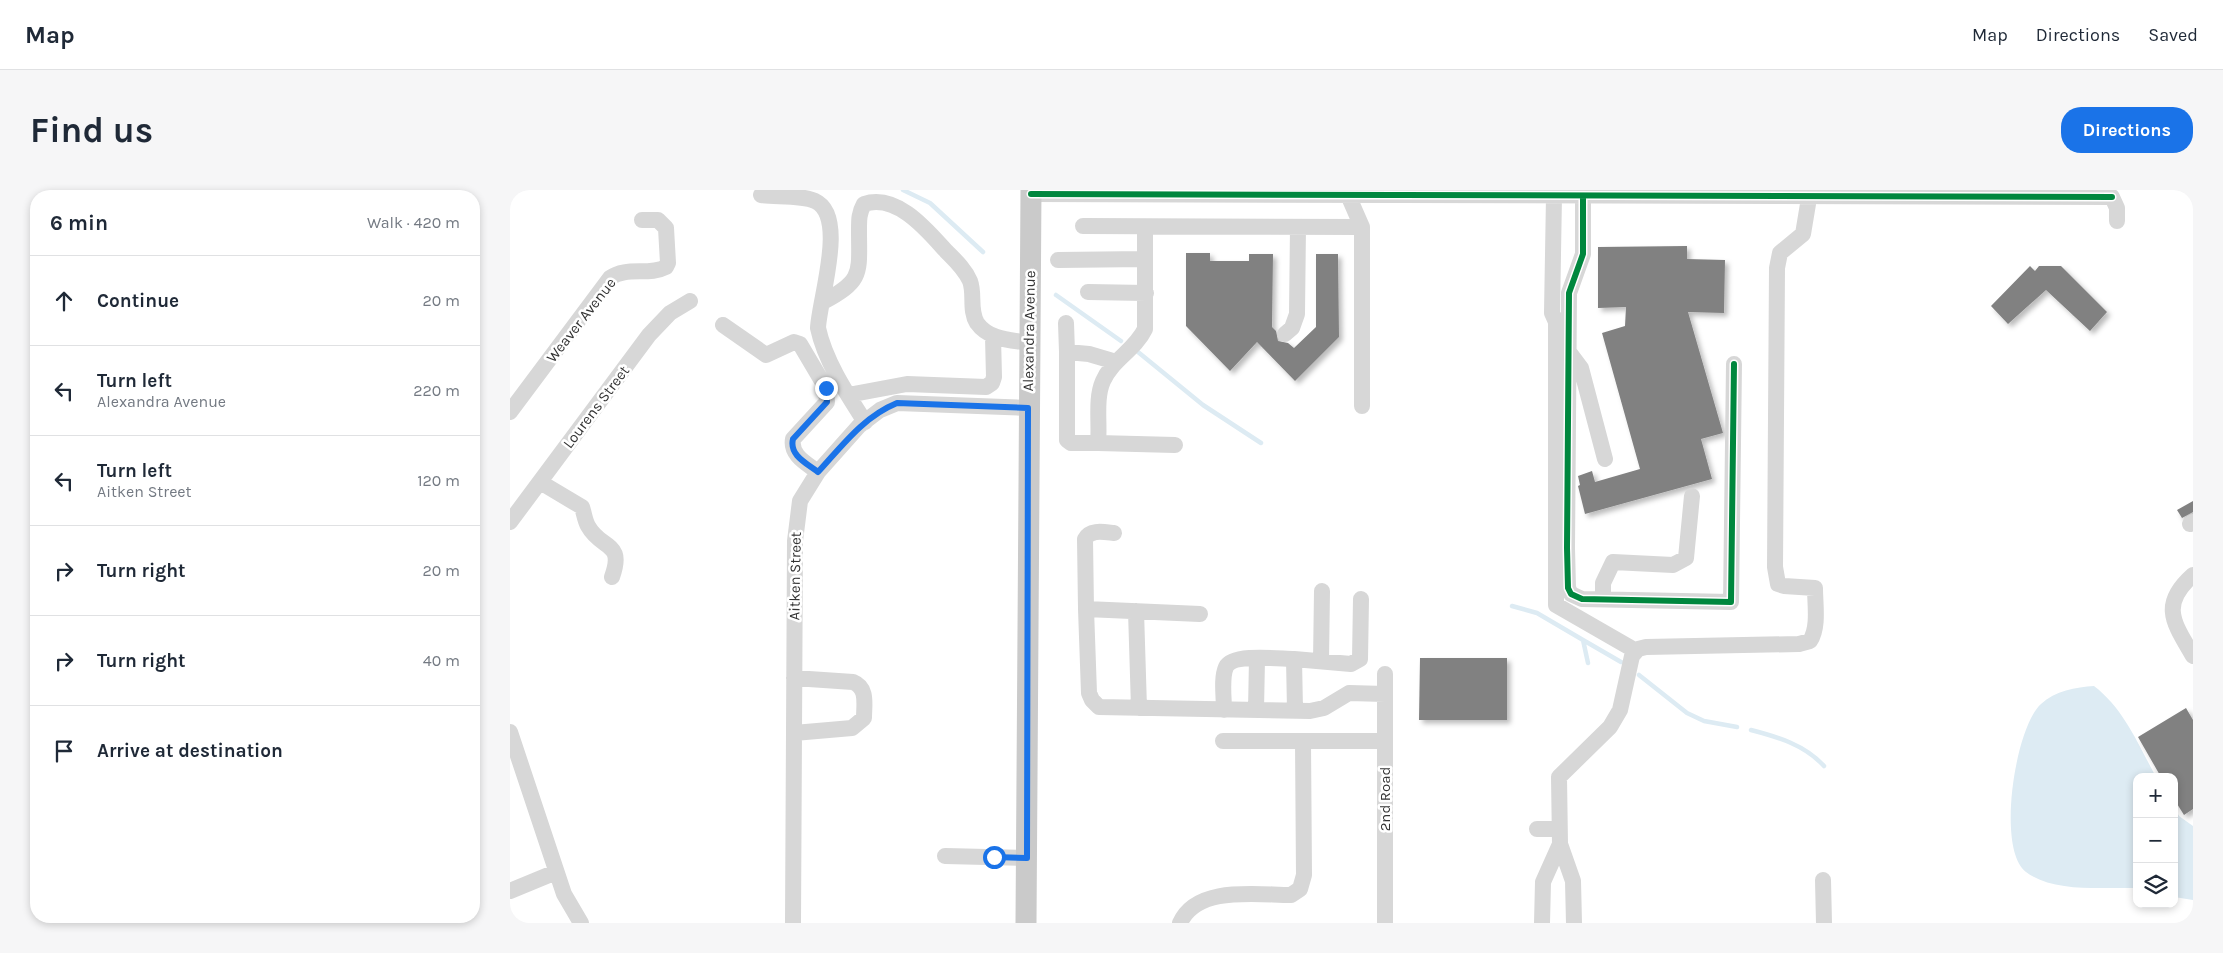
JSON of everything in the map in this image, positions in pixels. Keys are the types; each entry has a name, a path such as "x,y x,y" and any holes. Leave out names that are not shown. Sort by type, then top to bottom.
{"main road":[{"name":"Alexandra Avenue","path":"1026,923 1028,408 1031,192"}],"street":[{"path":"1031,192 1583,197 2112,197 2118,208 2117,221"},
{"path":"1348,195 1362,227 1362,406"},
{"path":"761,196 814,200 826,212 830,221 830,252 823,302 819,316 821,341 864,422"},
{"path":"1554,196 1552,313 1556,322 1556,605 1636,651"},
{"path":"1583,197 1583,254 1569,293 1568,588 1571,594 1582,599 1731,602 1734,364"},
{"path":"1574,923 1573,881 1560,836 1560,777 1610,727 1620,710 1630,663 1636,651 1652,646 1798,644 1810,641 1812,637 1815,624 1815,588 1778,584 1775,567 1777,268 1780,253 1802,234 1808,198"},
{"path":"823,302 845,290 858,272 859,213 864,204 874,200 885,202 901,210 927,229 966,272 971,284 973,313 977,323 992,337 1029,343"},
{"name":"Weaver Avenue","path":"510,412 610,278 617,273 654,271 666,267 668,263 666,228 658,220 642,220"},
{"path":"1083,226 1362,227"},
{"path":"1098,443 1102,382 1116,362 1141,338 1145,330 1145,226"},
{"path":"1285,334 1292,328 1296,314 1298,227"},
{"path":"1058,260 1145,259"},
{"path":"1088,292 1146,293"},
{"name":"Lourens Street","path":"510,522 649,335 670,313 690,301"},
{"path":"1066,323 1067,440 1071,443 1175,445"},
{"path":"723,325 766,355 794,342 800,344 826,388 828,396 827,402 793,439 791,446 794,454 818,472"},
{"path":"848,395 897,385 938,384 978,388 992,383 994,378 992,337"},
{"path":"1067,352 1089,354 1116,362"},
{"path":"1569,352 1581,368 1605,459"},
{"path":"938,384 938,405"},
{"path":"897,385 897,403"},
{"name":"Aitken Street","path":"793,923 794,678 797,512 800,501 818,472 864,422 880,410 897,403 1028,408"},
{"path":"540,482 576,502 582,508 588,526 615,551 617,563 612,577"},
{"path":"1603,599 1603,583 1614,562 1673,565 1686,558 1692,496"},
{"path":"1114,533 1093,532 1087,535 1085,539 1089,693 1092,700 1099,706 1295,710 1324,708 1349,693 1384,694"},
{"path":"2193,575 2176,594 2171,609 2180,633 2193,656"},
{"path":"1321,661 1322,591"},
{"path":"1224,710 1224,673 1227,665 1239,659 1294,659 1351,664 1360,658 1361,599"},
{"path":"1086,608 1200,614"},
{"path":"1136,611 1139,708"},
{"path":"1256,710 1257,659"},
{"path":"1294,659 1295,710"},
{"name":"2nd Road","path":"1385,674 1385,923"},
{"path":"794,678 860,684 864,690 864,718 852,728 794,733"},
{"path":"510,732 564,894 581,923"},
{"path":"1223,741 1385,741"},
{"path":"1180,923 1195,907 1216,895 1291,895 1300,889 1304,875 1303,742"},
{"path":"1538,829 1560,836"},
{"path":"1542,923 1542,882 1560,836"},
{"path":"945,856 1027,858"},
{"path":"510,891 556,872"},
{"path":"1823,880 1824,923"}],"shaded area":[{"path":"2094,686 2114,705 2154,773 2133,773 2133,888 2079,888 2050,883 2037,879 2026,872 2017,859 2012,840 2012,788 2023,737 2032,717 2041,704 2059,693 2080,687"},
{"path":"2178,814 2193,826 2193,900 2178,898"}],"building":[{"path":"1687,246 1687,259 1725,260 1724,313 1688,312 1723,433 1701,439 1712,479 1585,514 1578,486 1580,485 1578,476 1592,471 1595,482 1640,469 1602,333 1625,326 1626,307 1598,308 1598,247"},
{"path":"1186,253 1210,253 1210,261 1249,261 1249,254 1273,254 1272,327 1276,331 1278,341 1288,343 1294,348 1316,327 1316,254 1338,254 1339,337 1295,381 1257,342 1230,371 1186,326"},
{"path":"2030,266 2035,271 2039,266 2061,266 2107,312 2090,331 2046,290 2008,324 1991,306"},
{"path":"2193,501 2193,512 2182,518 2177,510"},
{"path":"1420,658 1507,658 1507,720 1419,720"},
{"path":"2186,708 2193,720 2193,809 2184,815 2178,805 2178,773 2159,773 2138,737"}],"waterway":[{"path":"903,190 930,203 983,252"},
{"path":"1056,295 1121,341"},
{"path":"1138,352 1203,405 1261,443"},
{"path":"1512,606 1537,613 1583,640 1588,663"},
{"path":"1583,640 1621,662"},
{"path":"1639,675 1687,713 1704,721 1737,727"},
{"path":"1751,730 1800,747 1824,766"}],"cycle path":[{"path":"1031,194 2112,197"},
{"path":"1583,197 1583,254 1569,293 1567,548 1568,588 1571,594 1582,599 1731,602 1734,364"}],"route":[{"path":"826,388 827,402 793,439 791,446 794,454 818,472 859,426 880,410 897,403 1028,408 1027,858 994,857"}]}
